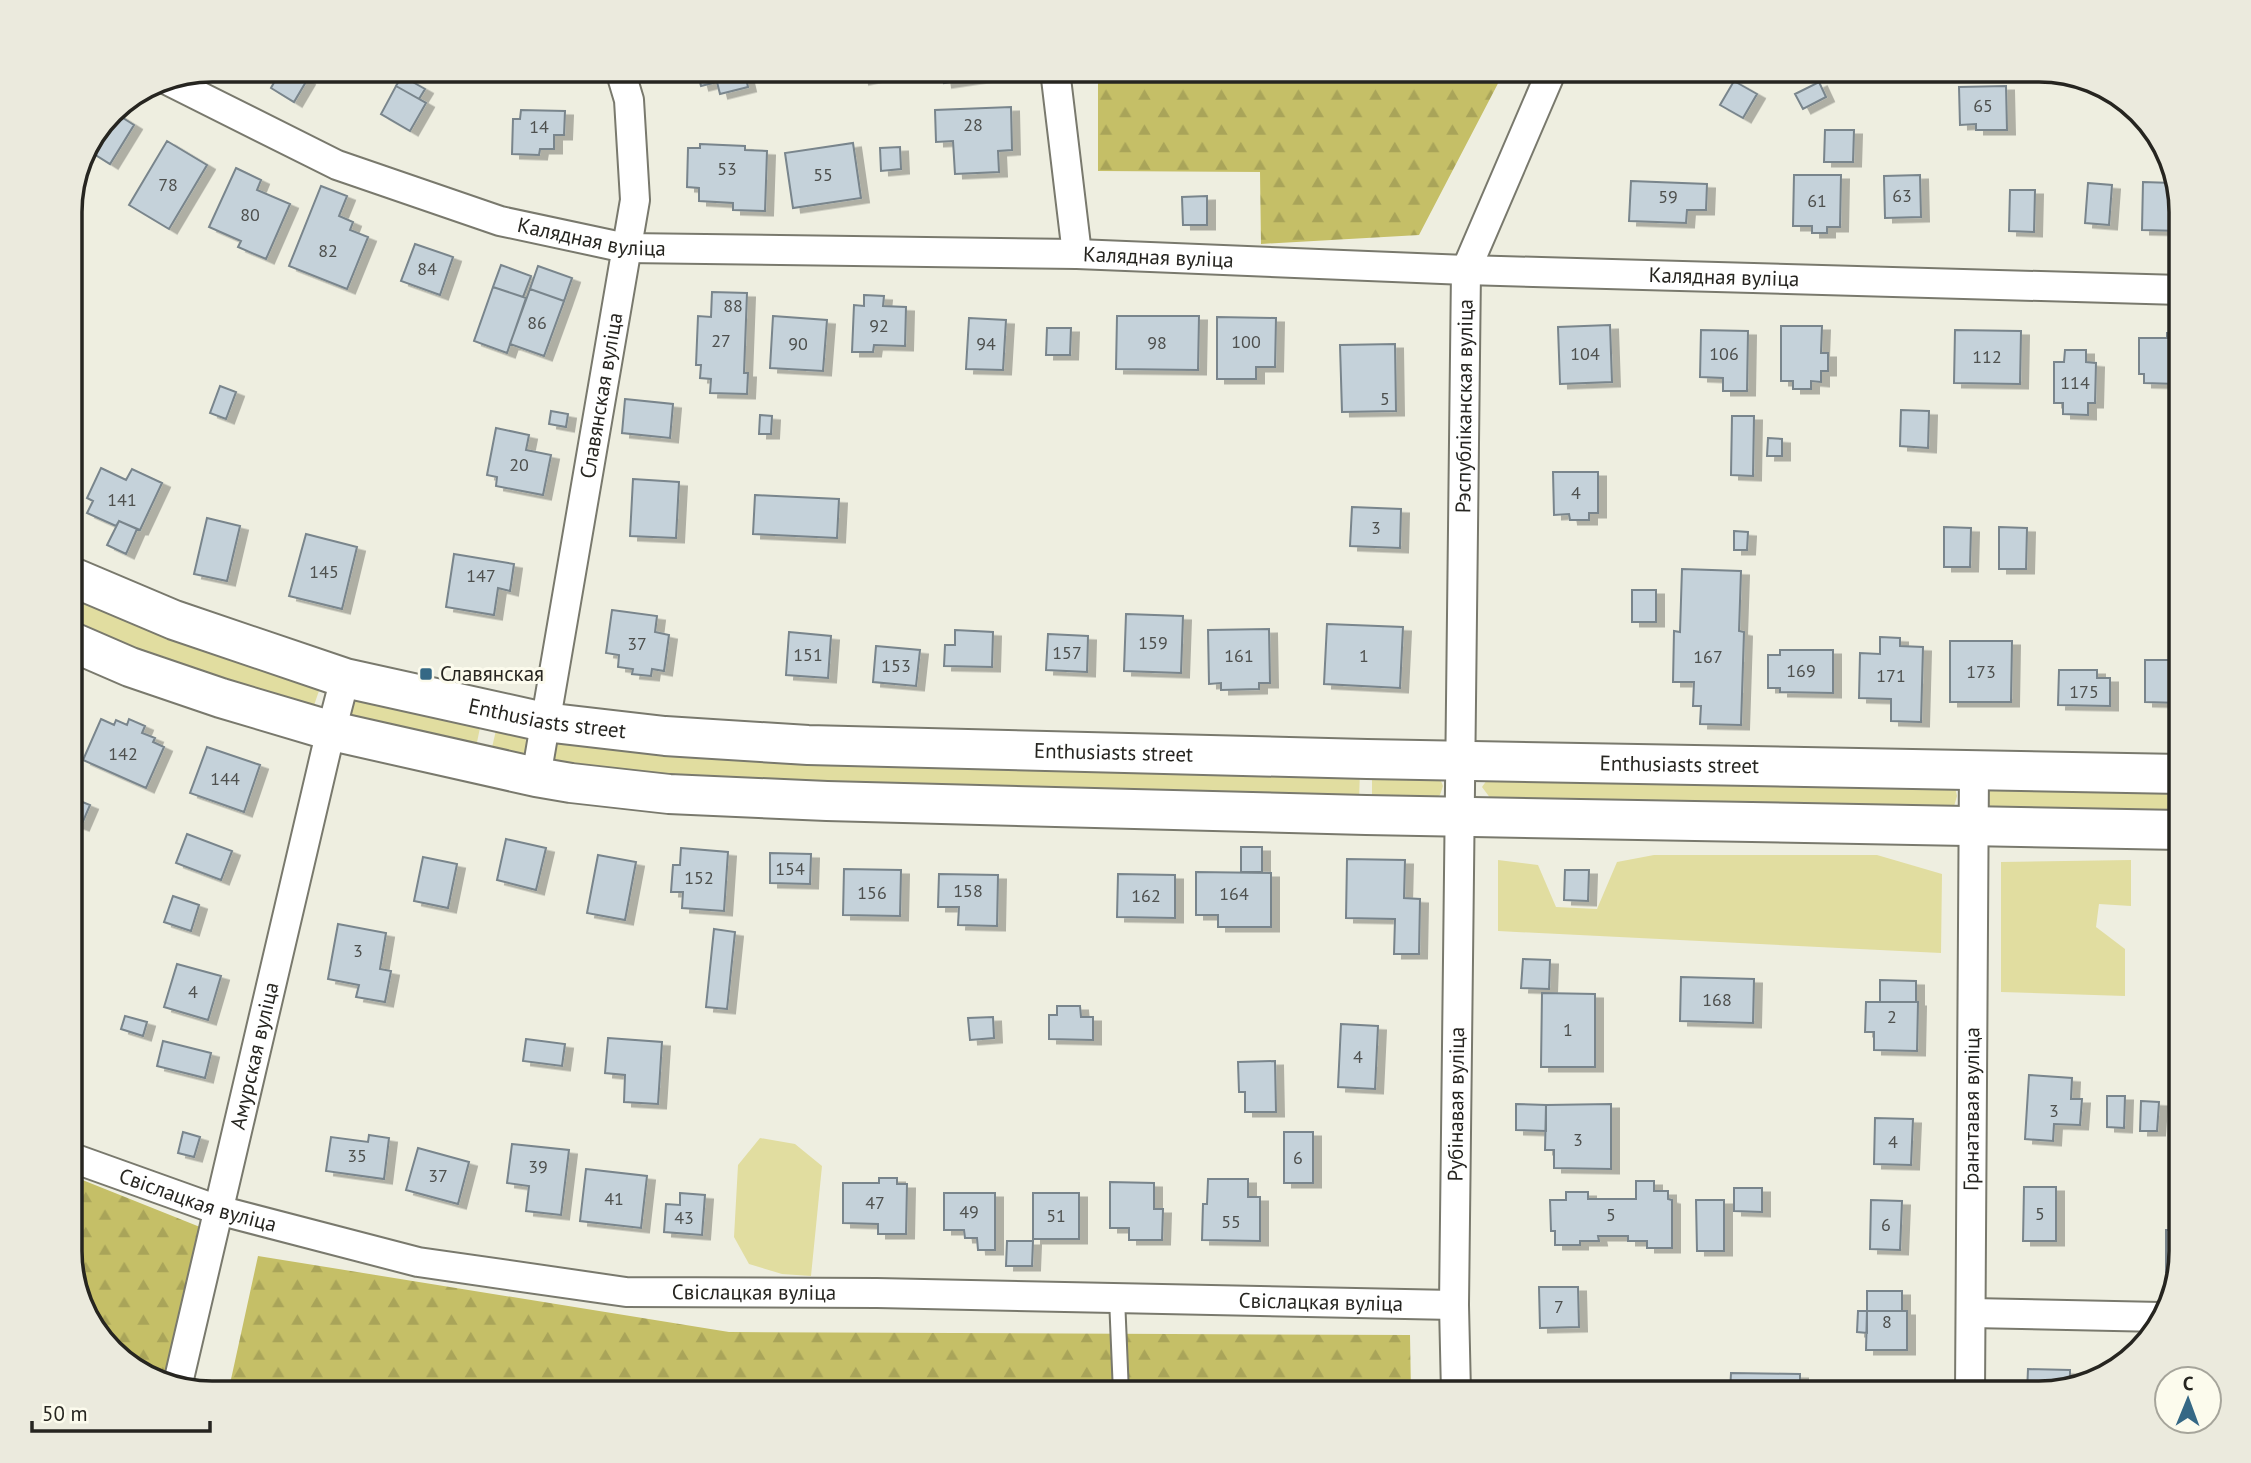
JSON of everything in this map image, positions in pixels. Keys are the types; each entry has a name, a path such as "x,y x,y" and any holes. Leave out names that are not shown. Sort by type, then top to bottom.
{"street":[{"name":"Рэспубліканская вуліца","path":"1459,816 1466,270 1547,82"},
{"name":"Славянская вуліца","path":"536,777 635,200 629,100 624,83"},
{"path":"1056,83 1077,254"},
{"name":"Калядная вуліца","path":"180,87 337,165 500,221 626,248 1077,254 1466,270 2169,289"},
{"name":"Enthusiasts street","path":"83,582 174,620 345,678 544,722 665,736 808,745 2169,774"},
{"path":"83,647 130,667 208,694 332,731 536,777 669,793 814,800 1459,816 2169,830"},
{"name":"Амурская вуліца","path":"180,1376 345,678"},
{"name":"Гранатавая вуліца","path":"1970,1381 1974,769"},
{"name":"Рубінавая вуліца","path":"1455,1381 1459,816"},
{"name":"Свіслацкая вуліца","path":"83,1162 218,1210 418,1262 626,1292 877,1293 1454,1306"},
{"path":"1971,1313 2150,1317"}],"lane":[{"path":"1117,1298 1120,1381"}],"shaded area":[{"path":"83,595 320,688 312,711 158,663 83,630"},
{"path":"362,697 481,723 475,752 345,717 350,700"},
{"path":"497,726 525,736 527,748 521,757 490,756"},
{"path":"559,739 1360,771 1359,800 648,776 557,765 552,758 553,747"},
{"path":"1372,771 1439,776 1443,786 1440,795 1430,801 1372,801"},
{"path":"1492,773 1954,783 1957,796 1953,810 1491,799 1482,787"},
{"path":"1991,783 2169,786 2169,814 1990,812 1983,797"},
{"path":"1654,855 1877,855 1942,874 1941,953 1498,931 1498,860 1538,865 1556,907 1597,909 1617,862"},
{"path":"2131,860 2131,906 2099,904 2096,927 2125,949 2125,996 2001,992 2001,862"},
{"path":"760,1138 795,1144 822,1166 811,1276 782,1274 749,1264 734,1237 738,1165"}],"green space":[{"path":"1499,82 1419,235 1261,244 1260,172 1098,171 1098,83"},
{"path":"83,1180 205,1229 167,1372 140,1359 114,1337 89,1293 83,1259"},
{"path":"258,1256 729,1332 1410,1335 1411,1381 231,1381"}],"building":[{"path":"1733,82 1757,94 1743,118 1720,105"},
{"path":"1819,82 1826,97 1803,109 1795,94"},
{"path":"274,83 305,83 294,102 271,88"},
{"path":"398,83 414,83 425,89 419,99 396,86"},
{"path":"717,83 747,83 748,87 720,94"},
{"path":"396,86 426,103 410,131 381,114"},
{"path":"2006,86 2007,130 1976,130 1976,124 1960,125 1959,87"},
{"path":"1011,107 1012,150 998,151 999,172 955,174 953,141 936,142 935,110"},
{"path":"521,110 565,111 564,135 554,135 554,149 540,149 539,155 512,154 513,119 520,119"},
{"path":"122,118 134,125 110,164 96,155 104,140"},
{"path":"1825,130 1854,130 1853,162 1824,162"},
{"path":"167,141 207,165 169,229 129,205"},
{"path":"853,143 861,198 793,208 785,153"},
{"path":"700,144 745,146 745,150 767,151 765,211 733,210 733,203 699,201 699,188 687,187 688,148 700,148"},
{"path":"900,147 901,169 881,171 880,148"},
{"path":"236,168 261,180 257,190 290,204 266,259 238,247 241,241 209,227"},
{"path":"1794,175 1841,175 1840,227 1827,227 1827,233 1812,233 1812,226 1793,226"},
{"path":"1920,175 1921,217 1885,218 1884,176"},
{"path":"1631,181 1707,184 1706,210 1687,210 1686,223 1629,221"},
{"path":"2143,182 2165,183 2169,231 2142,230"},
{"path":"2088,183 2112,185 2109,225 2085,223"},
{"path":"321,186 347,196 339,216 353,222 350,230 368,237 347,289 289,266"},
{"path":"2010,190 2035,190 2034,232 2009,231"},
{"path":"1207,196 1207,225 1183,225 1182,197"},
{"path":"415,244 453,257 440,295 401,281"},
{"path":"501,265 531,276 523,297 493,287"},
{"path":"538,266 572,278 564,301 530,289"},
{"path":"493,287 526,298 507,353 474,341"},
{"path":"530,289 564,301 544,356 510,344"},
{"path":"712,292 747,293 744,373 748,373 747,394 710,393 711,379 700,378 701,365 696,365 698,316 711,317"},
{"path":"864,295 884,296 883,306 906,307 905,346 874,345 873,352 852,352 854,305 864,306"},
{"path":"773,316 827,320 823,371 770,368"},
{"path":"1117,316 1199,316 1198,370 1116,369"},
{"path":"1217,317 1276,318 1275,367 1256,367 1256,379 1217,379"},
{"path":"969,318 1006,320 1003,370 966,369"},
{"path":"1610,325 1612,382 1560,384 1558,327"},
{"path":"1781,326 1822,326 1821,353 1828,353 1828,371 1821,371 1821,382 1811,381 1811,389 1793,389 1793,381 1781,381"},
{"path":"1047,328 1071,328 1070,355 1046,355"},
{"path":"1701,330 1748,331 1747,391 1723,391 1723,378 1700,377"},
{"path":"1955,330 2021,331 2020,384 1954,383"},
{"path":"2169,333 2169,384 2144,383 2144,374 2139,374 2139,338 2167,338"},
{"path":"1395,344 1396,411 1342,412 1340,345"},
{"path":"2065,350 2086,350 2086,362 2096,363 2095,403 2088,403 2088,415 2063,414 2063,403 2054,403 2054,362 2064,362"},
{"path":"220,386 236,392 226,419 210,413"},
{"path":"625,399 673,404 670,438 622,433"},
{"path":"1901,410 1929,411 1928,448 1900,446"},
{"path":"551,411 568,414 566,427 549,424"},
{"path":"760,415 772,416 771,434 759,434"},
{"path":"1732,416 1754,416 1753,476 1731,475"},
{"path":"496,428 529,435 526,450 551,455 543,495 496,486 497,477 487,475"},
{"path":"1768,438 1782,439 1782,456 1767,456"},
{"path":"101,468 126,480 132,469 162,483 140,530 119,521 116,526 87,513 93,501 87,498"},
{"path":"1553,472 1598,472 1598,513 1589,513 1589,520 1570,520 1569,514 1554,515"},
{"path":"633,479 679,482 676,538 630,536"},
{"path":"755,495 839,499 837,538 753,534"},
{"path":"1352,507 1401,509 1400,548 1350,546"},
{"path":"207,518 240,526 227,581 194,574"},
{"path":"119,521 137,529 126,554 107,545"},
{"path":"1944,527 1971,528 1970,567 1944,567"},
{"path":"1999,527 2027,528 2026,569 1999,569"},
{"path":"1734,531 1748,532 1747,550 1734,550"},
{"path":"306,534 357,547 342,609 289,596"},
{"path":"454,554 514,564 510,591 498,588 494,615 446,607"},
{"path":"1682,569 1741,571 1739,631 1744,632 1741,725 1700,724 1701,706 1693,706 1694,682 1673,682 1674,631 1680,632"},
{"path":"1632,590 1656,590 1656,622 1632,622"},
{"path":"612,610 657,616 655,632 669,635 664,671 652,669 651,676 632,674 633,669 618,667 619,655 606,653"},
{"path":"1126,614 1183,616 1181,673 1124,671"},
{"path":"1327,624 1403,627 1400,688 1324,684"},
{"path":"1269,629 1270,683 1259,683 1259,689 1221,690 1221,683 1209,684 1208,630"},
{"path":"955,630 993,632 992,667 944,666 945,645 955,645"},
{"path":"789,632 831,636 828,678 786,675"},
{"path":"1048,634 1088,636 1087,672 1046,670"},
{"path":"1880,637 1900,638 1900,646 1923,647 1921,722 1891,721 1891,699 1859,698 1860,653 1880,654"},
{"path":"1950,641 2012,641 2011,702 1950,702"},
{"path":"876,646 920,650 916,686 873,682"},
{"path":"1780,650 1833,650 1833,693 1780,692 1780,688 1768,688 1768,655 1780,655"},
{"path":"2145,660 2169,660 2169,703 2145,702"},
{"path":"2059,670 2097,670 2097,678 2110,678 2110,706 2058,705"},
{"path":"101,719 114,725 116,720 127,725 129,719 145,726 142,733 155,738 153,742 164,747 146,788 83,760"},
{"path":"207,747 260,765 244,812 190,793"},
{"path":"83,802 90,805 83,821"},
{"path":"187,834 232,851 221,880 176,863"},
{"path":"506,839 546,848 536,890 497,880"},
{"path":"1241,847 1262,847 1262,872 1241,872"},
{"path":"681,848 728,852 724,911 682,908 683,892 671,892 673,865 680,865"},
{"path":"770,853 811,854 810,884 770,883"},
{"path":"598,855 636,862 625,920 587,913"},
{"path":"423,857 457,864 448,908 414,901"},
{"path":"1347,859 1405,860 1404,898 1420,899 1419,954 1394,954 1395,919 1346,918"},
{"path":"844,869 901,870 900,916 843,915"},
{"path":"1565,870 1589,870 1588,901 1564,900"},
{"path":"1196,872 1271,873 1271,927 1218,927 1218,915 1196,915"},
{"path":"939,874 998,875 997,926 958,925 959,907 938,907"},
{"path":"1118,874 1175,875 1175,918 1117,917"},
{"path":"173,896 199,905 191,931 164,922"},
{"path":"338,924 386,933 380,969 391,971 385,1002 356,997 359,985 328,979"},
{"path":"714,929 735,932 727,1009 706,1007"},
{"path":"1523,959 1550,960 1549,989 1521,988"},
{"path":"177,964 221,976 208,1020 164,1007"},
{"path":"1681,977 1754,979 1753,1023 1680,1021"},
{"path":"1880,980 1916,981 1916,1002 1880,1002"},
{"path":"1542,993 1595,994 1595,1067 1541,1067"},
{"path":"1866,1002 1918,1002 1917,1051 1874,1050 1874,1032 1865,1032"},
{"path":"1057,1006 1080,1006 1081,1017 1093,1017 1093,1040 1049,1039 1049,1015 1057,1015"},
{"path":"125,1016 147,1022 143,1036 121,1029"},
{"path":"993,1017 994,1038 970,1040 968,1018"},
{"path":"1341,1024 1378,1026 1375,1089 1338,1087"},
{"path":"608,1038 662,1042 658,1104 624,1102 625,1075 605,1073"},
{"path":"526,1039 565,1044 562,1066 523,1061"},
{"path":"163,1041 211,1053 205,1078 157,1066"},
{"path":"1275,1061 1276,1112 1245,1112 1245,1092 1239,1092 1238,1062"},
{"path":"2029,1075 2072,1078 2071,1099 2082,1099 2080,1125 2054,1124 2053,1141 2025,1139"},
{"path":"2107,1096 2125,1096 2124,1128 2107,1127"},
{"path":"2141,1101 2159,1102 2157,1131 2140,1131"},
{"path":"1516,1104 1546,1105 1546,1131 1516,1130"},
{"path":"1611,1104 1611,1169 1554,1168 1554,1150 1545,1150 1546,1105"},
{"path":"1875,1118 1913,1119 1911,1165 1874,1164"},
{"path":"183,1132 200,1137 194,1157 178,1153"},
{"path":"1284,1132 1313,1132 1313,1183 1284,1183"},
{"path":"369,1135 389,1138 384,1179 326,1171 331,1137 368,1142"},
{"path":"512,1144 569,1150 561,1215 526,1211 529,1186 507,1183"},
{"path":"418,1148 469,1162 458,1204 406,1190"},
{"path":"586,1169 647,1176 641,1228 580,1221"},
{"path":"879,1178 897,1178 897,1184 907,1184 906,1234 878,1234 878,1224 843,1223 843,1183 879,1183"},
{"path":"1208,1179 1248,1179 1248,1197 1260,1197 1260,1241 1202,1240 1203,1204 1207,1204"},
{"path":"1636,1181 1654,1181 1654,1191 1668,1191 1668,1199 1672,1200 1672,1248 1647,1248 1647,1241 1628,1241 1628,1236 1598,1236 1599,1241 1580,1241 1580,1245 1555,1245 1555,1231 1551,1231 1550,1200 1566,1200 1566,1192 1588,1192 1588,1199 1636,1199"},
{"path":"1110,1182 1154,1183 1154,1209 1163,1209 1162,1240 1129,1240 1129,1228 1110,1228"},
{"path":"2024,1187 2056,1187 2056,1241 2023,1241"},
{"path":"1734,1188 1762,1188 1762,1212 1734,1211"},
{"path":"680,1193 705,1195 702,1235 664,1232 666,1204 680,1205"},
{"path":"944,1193 995,1193 995,1250 978,1250 977,1238 965,1238 964,1230 944,1230"},
{"path":"1033,1193 1079,1193 1079,1239 1033,1239"},
{"path":"1696,1200 1724,1200 1724,1251 1697,1251"},
{"path":"1871,1200 1902,1201 1900,1250 1870,1249"},
{"path":"2166,1230 2169,1230 2168,1268 2166,1272"},
{"path":"1007,1241 1033,1241 1032,1266 1006,1266"},
{"path":"1539,1287 1578,1287 1579,1327 1540,1328"},
{"path":"1867,1291 1902,1291 1902,1311 1867,1311"},
{"path":"1858,1311 1867,1311 1867,1333 1857,1332"},
{"path":"1867,1311 1907,1311 1907,1350 1866,1350"},
{"path":"2028,1369 2070,1370 2070,1377 2028,1381"},
{"path":"1731,1373 1800,1374 1800,1381 1731,1381"}],"place":[{"name":"Славянская","path":"426,674"}]}
